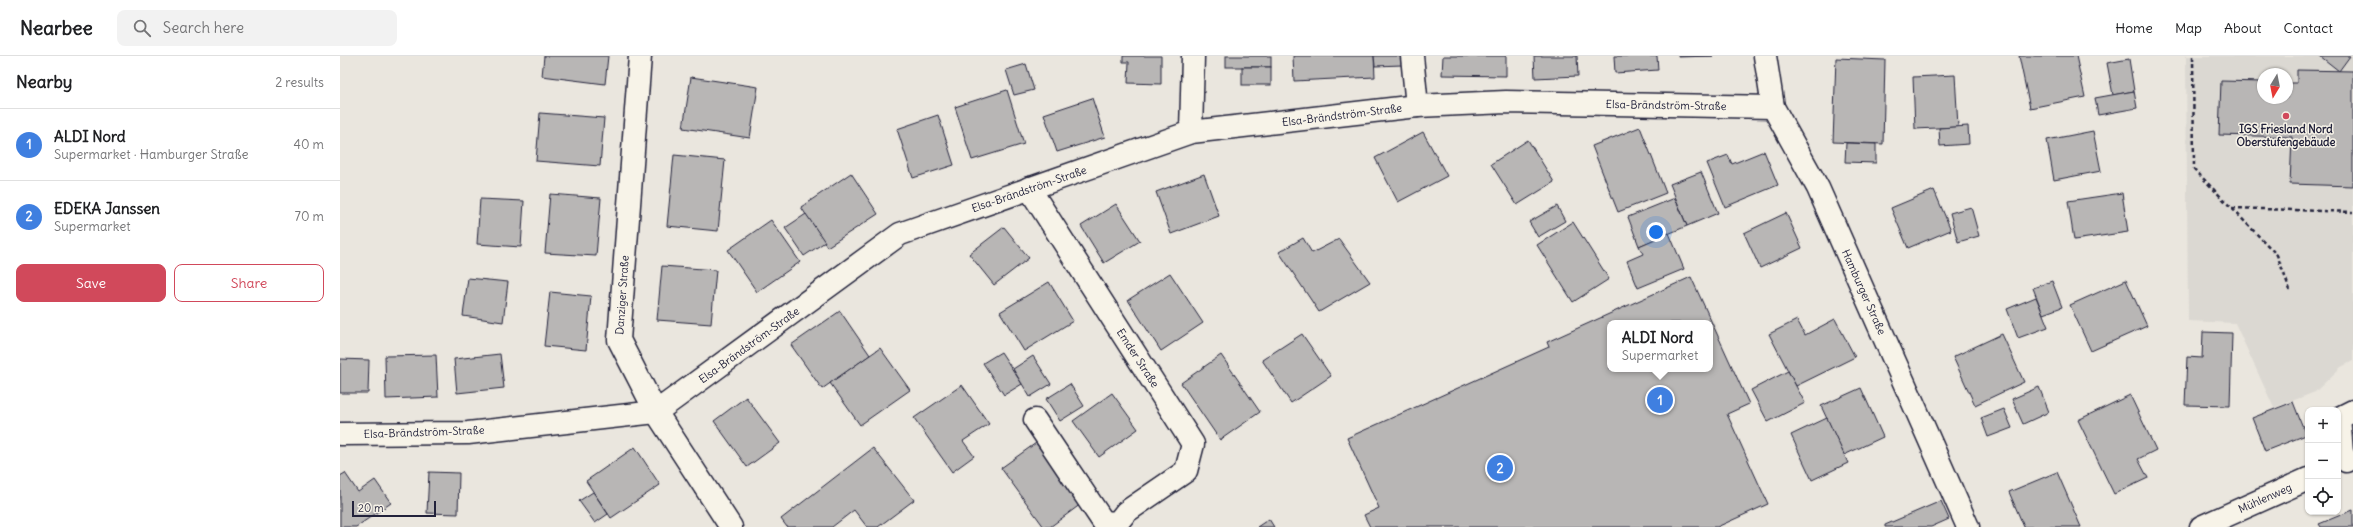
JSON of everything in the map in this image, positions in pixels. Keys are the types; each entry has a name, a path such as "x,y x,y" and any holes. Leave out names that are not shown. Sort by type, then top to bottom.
{"street":[{"name":"Danziger Straße","path":"640,56 619,340 656,412 731,527"},
{"path":"1191,132 1193,56"},
{"path":"1412,56 1417,106"},
{"name":"Hamburger Straße","path":"1765,56 1774,107 1818,188 1968,527"},
{"name":"Elsa-Brändström-Straße","path":"340,434 468,433 656,412 900,234 1191,132 1417,106 1506,102 1774,107"},
{"name":"Emder Straße","path":"1029,188 1193,444 1186,471 1126,512 1118,522 1104,523 1035,420"},
{"path":"2346,461 2342,452 2339,418 2353,411"},
{"name":"Mühlenweg","path":"2201,527 2306,479"}],"path":[{"path":"2193,56 2194,169 2277,255 2290,290"},
{"path":"2232,208 2353,212"}],"shaded area":[{"path":"2186,56 2353,56 2353,361 2341,367 2315,392 2274,408 2235,323 2188,321"}],"building":[{"path":"544,56 608,56 605,84 542,76"},
{"path":"1123,56 1161,56 1161,84 1128,83 1129,62 1123,62"},
{"path":"1226,56 1271,56 1271,67 1226,67"},
{"path":"1293,56 1374,56 1375,77 1294,81"},
{"path":"1374,56 1401,56 1402,65 1375,66"},
{"path":"1443,56 1506,56 1506,76 1442,75"},
{"path":"1534,56 1577,56 1578,76 1535,78"},
{"path":"1614,56 1657,56 1658,70 1615,73"},
{"path":"1678,56 1713,56 1678,57"},
{"path":"2019,56 2076,56 2085,97 2030,108"},
{"path":"2320,56 2350,56 2339,71"},
{"path":"1836,58 1885,60 1883,144 1833,142"},
{"path":"2129,59 2134,91 2113,95 2107,63"},
{"path":"1026,64 1034,90 1014,95 1006,70"},
{"path":"1242,67 1271,67 1271,85 1242,85"},
{"name":"IGS Friesland Nord Oberstufengebäude","path":"2297,70 2353,71 2353,186 2290,184 2292,137 2219,135 2221,81 2257,82 2257,104 2293,104 2293,83 2297,83"},
{"path":"1955,75 1958,127 1915,129 1913,77"},
{"path":"691,77 758,87 750,138 683,128"},
{"path":"1007,90 1024,144 972,160 955,107"},
{"path":"2134,91 2137,108 2098,115 2095,98"},
{"path":"1092,98 1105,137 1057,152 1044,114"},
{"path":"540,113 604,118 600,166 536,161"},
{"path":"938,115 954,165 913,178 897,129"},
{"path":"1968,126 1969,144 1940,146 1939,128"},
{"path":"1640,127 1666,193 1618,212 1592,146"},
{"path":"2093,131 2101,171 2054,180 2047,140"},
{"path":"1423,132 1447,176 1398,202 1375,158"},
{"path":"1528,140 1554,182 1517,205 1491,164"},
{"path":"1846,143 1876,144 1876,163 1845,162"},
{"path":"1764,151 1778,185 1725,207 1707,163 1728,155 1732,164"},
{"path":"674,155 725,160 718,231 667,226"},
{"path":"1701,172 1718,213 1687,226 1670,184"},
{"path":"851,173 878,214 827,247 801,207"},
{"path":"1204,174 1219,216 1171,234 1156,192"},
{"path":"1934,190 1951,230 1908,248 1891,208"},
{"path":"2122,193 2128,232 2074,240 2068,201"},
{"path":"550,194 601,198 596,256 545,253"},
{"path":"1675,198 1687,226 1639,246 1628,217"},
{"path":"480,199 524,201 521,247 477,244"},
{"path":"1116,204 1140,241 1104,263 1081,226"},
{"path":"1557,206 1565,221 1538,237 1529,222"},
{"path":"1971,207 1979,236 1958,242 1950,213"},
{"path":"1786,213 1802,248 1760,268 1744,233"},
{"path":"806,214 825,242 804,256 785,228"},
{"path":"771,220 800,262 757,292 728,250"},
{"path":"1573,222 1609,279 1573,302 1537,245"},
{"path":"1004,227 1029,258 994,285 969,254"},
{"path":"1669,233 1684,269 1638,288 1627,261 1643,254 1639,246"},
{"path":"1303,238 1312,253 1339,239 1370,282 1319,312 1279,252"},
{"path":"662,266 716,270 711,324 657,320"},
{"path":"1170,273 1203,323 1161,351 1128,300"},
{"path":"1691,277 1711,320 1607,320 1607,372 1713,372 1713,325 1749,404 1727,414 1768,504 1717,527 1370,527 1364,515 1379,508 1347,438 1549,347 1547,342"},
{"path":"468,278 508,282 503,322 463,316"},
{"path":"2126,280 2147,326 2091,351 2070,305"},
{"path":"2052,281 2062,307 2043,314 2033,288"},
{"path":"1049,282 1073,321 1024,351 1000,312"},
{"path":"550,292 591,296 586,350 544,346"},
{"path":"2036,297 2048,327 2018,338 2007,309"},
{"path":"840,311 870,355 822,389 791,345"},
{"path":"1835,319 1855,357 1796,386 1769,334 1797,320 1805,335"},
{"path":"2203,332 2232,333 2230,406 2185,405 2187,357 2202,358"},
{"path":"1302,334 1331,376 1291,403 1262,360"},
{"path":"2002,334 2024,382 1975,405 1953,357"},
{"path":"880,348 910,390 860,425 830,383"},
{"path":"1001,352 1022,384 1004,395 983,363"},
{"path":"500,354 504,388 457,393 454,359"},
{"path":"436,355 438,397 386,399 385,356"},
{"path":"1221,355 1260,412 1220,440 1181,383"},
{"path":"1033,356 1051,384 1030,397 1013,369"},
{"path":"340,359 369,360 368,393 340,393"},
{"path":"1788,371 1805,403 1768,422 1751,390"},
{"path":"1070,384 1084,406 1060,421 1046,399"},
{"path":"962,385 989,424 963,441 974,456 952,472 914,418"},
{"path":"2039,387 2049,412 2023,424 2012,399"},
{"path":"1861,388 1883,437 1844,455 1821,406"},
{"path":"1112,393 1138,429 1099,457 1073,421"},
{"path":"2130,395 2156,450 2138,459 2148,478 2114,494 2078,420"},
{"path":"746,397 780,443 747,467 714,421"},
{"path":"2293,402 2305,435 2265,451 2252,418"},
{"path":"2004,409 2012,428 1988,437 1981,418"},
{"path":"1827,418 1848,463 1812,480 1791,435"},
{"path":"1036,443 1081,504 1050,527 1044,527 1001,468"},
{"path":"635,447 660,485 611,518 586,481"},
{"path":"873,448 914,500 878,527 867,527 854,510 832,527 787,527 781,519"},
{"path":"429,472 459,473 458,514 427,513"},
{"path":"2057,472 2081,527 2024,527 2009,492"},
{"path":"345,473 358,492 375,480 391,503 356,527 340,527 340,476"},
{"path":"593,492 608,514 595,523 579,501"},
{"path":"1941,501 1949,519 1931,527 1885,527 1885,525"},
{"path":"2353,510 2353,527 2321,527 2319,524 2341,515"},
{"path":"1269,519 1274,527 1257,527"}],"place":[{"name":"IGS Friesland Nord Oberstufengebäude","path":"2286,116"},
{"name":"ALDI Nord","path":"1660,400"},
{"name":"EDEKA Janssen","path":"1500,468"}]}
